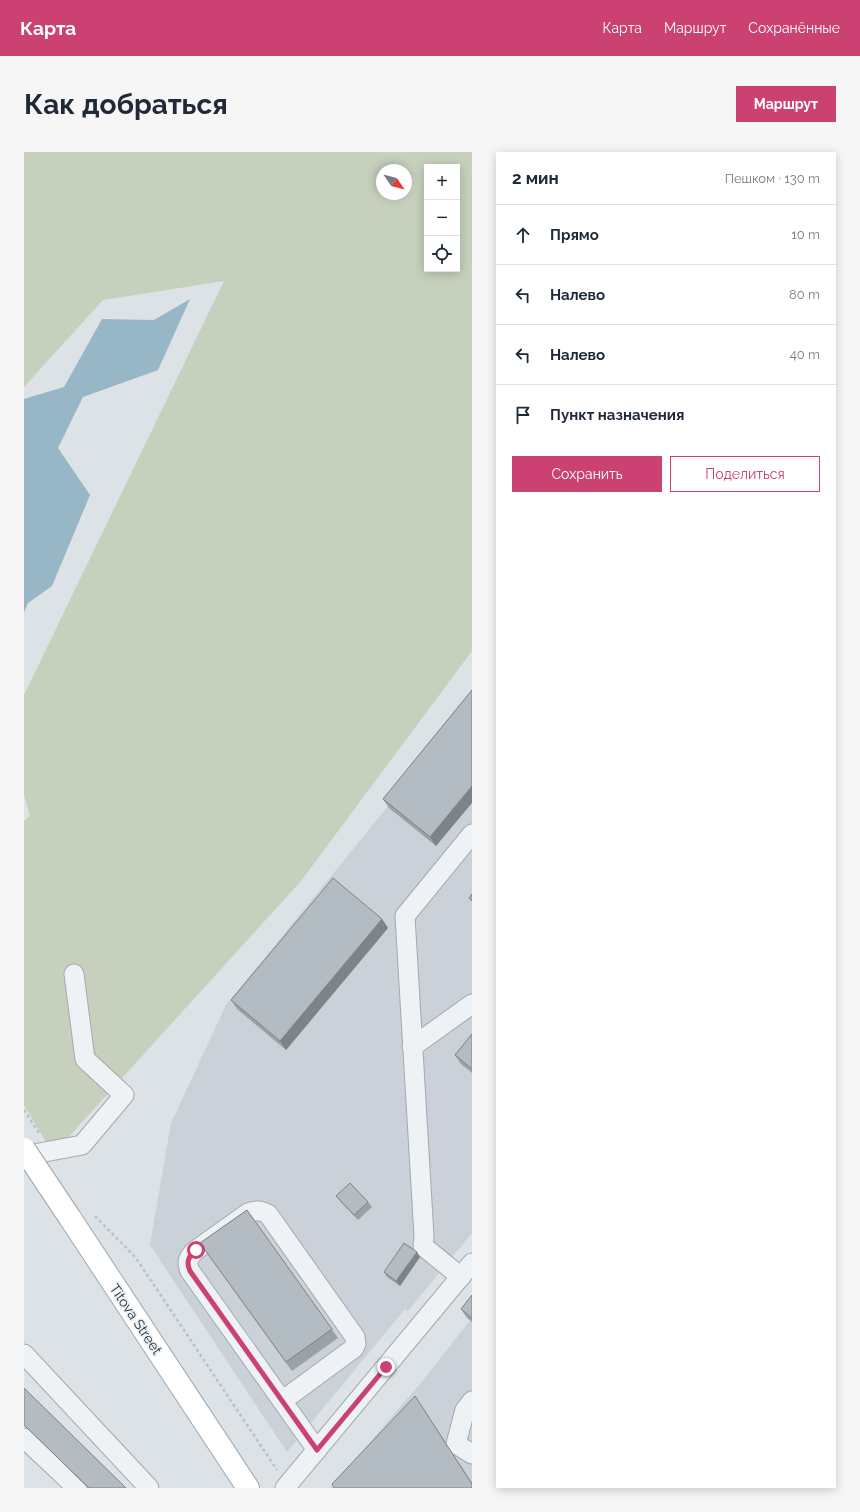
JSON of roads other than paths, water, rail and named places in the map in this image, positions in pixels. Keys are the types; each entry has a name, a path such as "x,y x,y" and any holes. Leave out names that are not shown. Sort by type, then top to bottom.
{"main road":[{"name":"Titova Street","path":"24,1149 248,1488"}],"street":[{"path":"286,1487 466,1270 423,1246 424,1236 404,916 472,834"},
{"path":"24,1156 82,1145 124,1095 85,1059 74,974"},
{"path":"412,1048 472,1004"},
{"path":"282,1401 354,1348 356,1344 355,1337 268,1214 256,1210 248,1213 196,1250 188,1260 188,1265 190,1271 282,1401 317,1450"},
{"path":"24,1354 149,1488"},
{"path":"472,1401 465,1410 456,1444 472,1454"},
{"path":"24,1438 78,1488"}],"water":[{"path":"190,299 158,370 83,397 58,448 90,495 52,586 28,603 24,612 24,399 64,387 102,319 154,320"}]}
